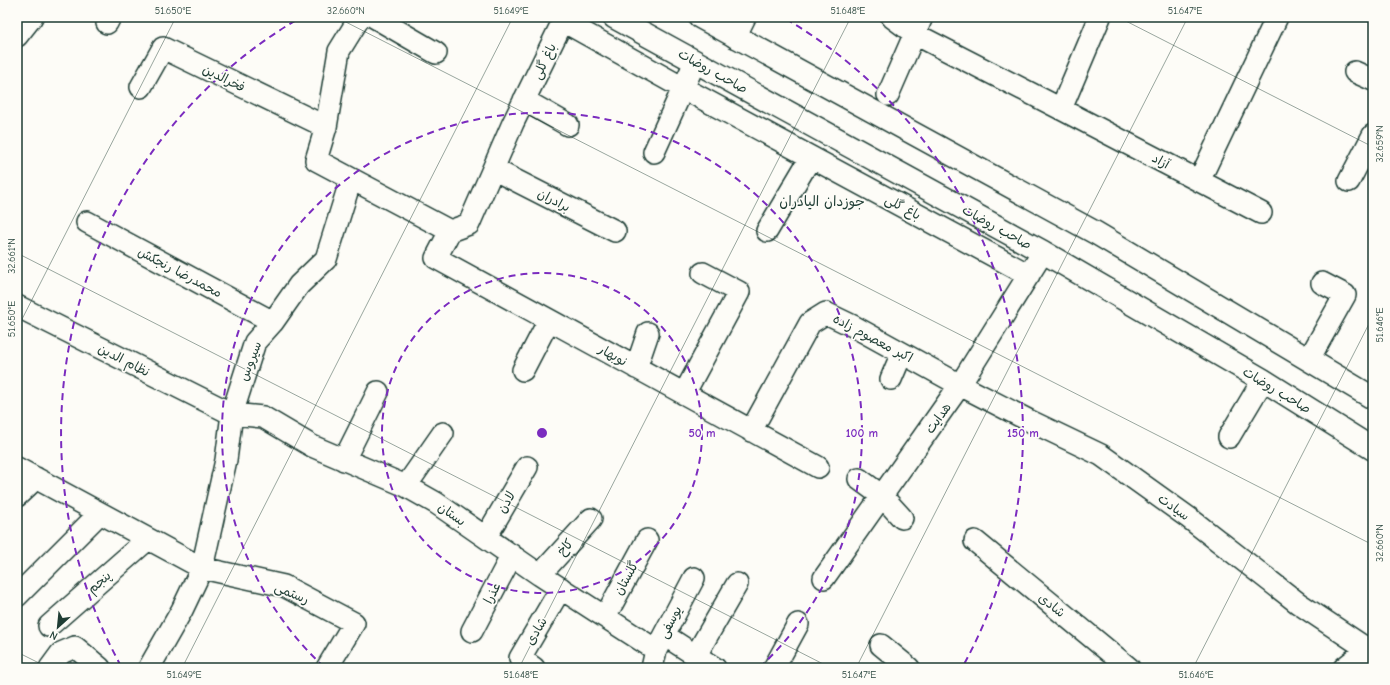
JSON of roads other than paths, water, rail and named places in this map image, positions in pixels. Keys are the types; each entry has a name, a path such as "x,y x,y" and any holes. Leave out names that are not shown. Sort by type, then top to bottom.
{"street":[{"path":"17,36 32,17"},
{"path":"360,17 340,51 326,127 316,160 450,231"},
{"path":"374,17 436,53"},
{"name":"صاحب روضات","path":"614,17 1043,252 1263,380 1373,449"},
{"path":"700,17 1096,233 1309,359 1371,393"},
{"path":"735,37 745,17"},
{"name":"آزاد","path":"892,17 918,26 1061,109 1261,213"},
{"path":"1061,109 1100,17"},
{"path":"1199,181 1277,17"},
{"name":"باغ گلی","path":"450,231 469,224 492,169 563,21 683,88 1029,275"},
{"path":"888,94 918,26"},
{"name":"فخرالدین","path":"141,87 163,48 326,127"},
{"path":"654,152 695,62"},
{"path":"524,100 568,125"},
{"path":"1349,181 1372,141"},
{"path":"767,231 811,157"},
{"name":"برادران","path":"492,169 615,231"},
{"name":"سیروس","path":"149,668 182,610 202,568 226,460 232,414 254,342 273,322 299,285 326,259 351,179"},
{"name":"محمدرضا رنجکش","path":"87,222 273,322"},
{"name":"نوبهار","path":"450,231 436,258 818,467"},
{"name":"هدایت","path":"824,578 960,385 1043,252"},
{"path":"684,394 739,292 703,273"},
{"path":"1309,359 1345,295 1322,283"},
{"name":"نظام الدین","path":"17,306 232,414"},
{"name":"اکبر معصوم زاده","path":"751,431 810,323 826,314 852,326 960,385"},
{"path":"523,370 549,320"},
{"path":"636,368 648,333"},
{"path":"891,379 902,353"},
{"path":"1229,437 1263,380"},
{"name":"سیادت","path":"960,385 1101,455 1189,518 1298,603 1371,649"},
{"path":"344,460 378,392"},
{"name":"بستان","path":"232,414 263,417 312,446 406,486 436,502 540,575 657,651 696,655 715,668"},
{"path":"406,486 443,433"},
{"name":"لادن","path":"486,537 527,467"},
{"path":"17,468 202,568"},
{"path":"17,496 36,478"},
{"path":"860,479 882,496 902,518"},
{"path":"17,596 100,513"},
{"name":"کاخ","path":"540,575 591,519"},
{"name":"پنجم","path":"49,626 148,539"},
{"name":"گلستان","path":"605,617 647,540"},
{"name":"شادی","path":"975,541 1129,668"},
{"name":"عذرا","path":"472,631 512,555"},
{"name":"رستمی","path":"202,568 284,586 354,623 327,668"},
{"name":"یوسفی","path":"657,651 694,578"},
{"path":"696,655 737,584"},
{"name":"شادی","path":"534,668 520,658 561,588"},
{"path":"774,668 798,624"},
{"path":"882,645 909,668"},
{"path":"50,668 61,653 75,647 100,668"},
{"path":"1344,668 1371,649"}],"district":[{"name":"جوزدان الیادران","path":"822,201"}]}
